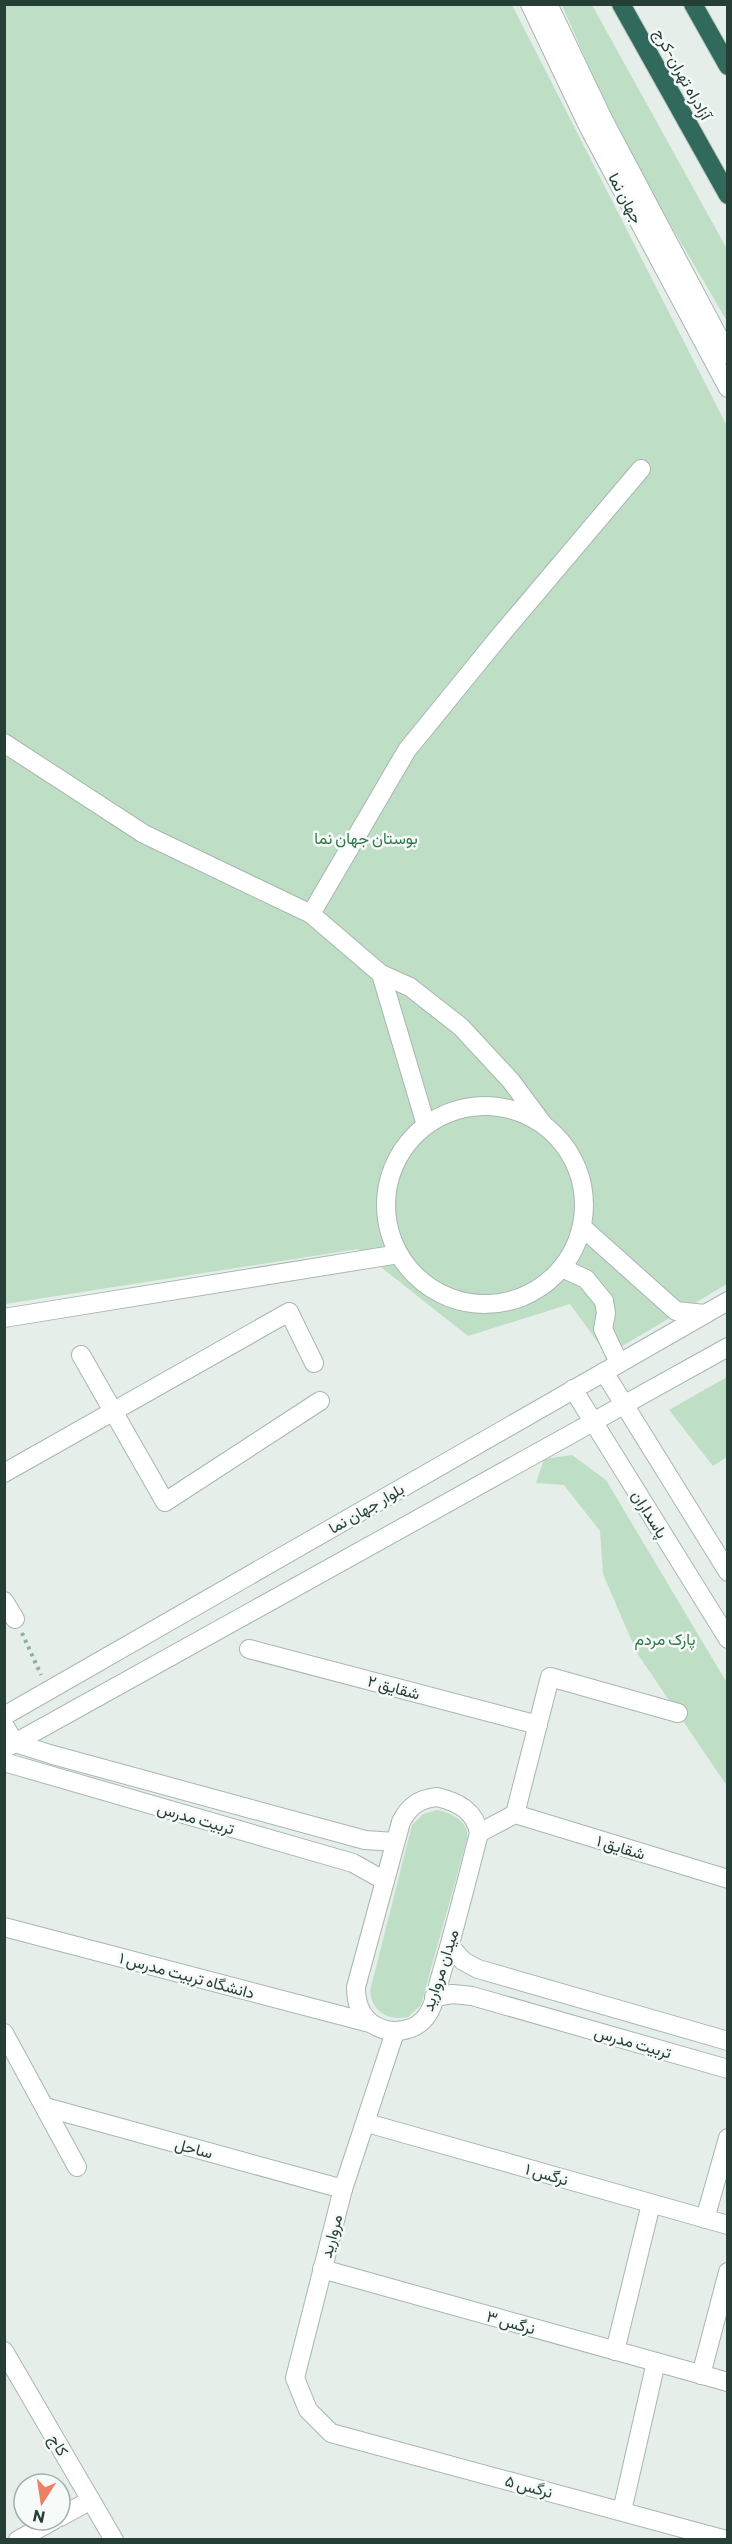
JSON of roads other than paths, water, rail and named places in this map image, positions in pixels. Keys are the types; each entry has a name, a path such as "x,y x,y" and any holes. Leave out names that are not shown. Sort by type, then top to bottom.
{"highway":[{"name":"آزادراه تهران-کرج","path":"621,4 728,195"},
{"path":"693,4 728,66"}],"street":[{"name":"جهان نما","path":"530,4 588,126 728,388"},
{"name":"جهان نما","path":"548,4 603,119 728,355"},
{"path":"311,914 407,750 499,637 642,469"},
{"path":"4,743 144,834 311,914 381,974 410,987 460,1027 511,1081 543,1124 564,1144 578,1169 585,1198 582,1227 575,1248 562,1268 542,1286 518,1299 491,1304 473,1302 438,1292 416,1276 399,1254 389,1227 386,1199 392,1171 405,1146 426,1125 453,1111 484,1106 515,1110 543,1124"},
{"path":"381,974 426,1125"},
{"path":"582,1227 676,1311 705,1314"},
{"path":"4,1318 399,1254"},
{"path":"562,1268 586,1279 604,1301 606,1313 603,1329 611,1367 624,1403 728,1572"},
{"name":"بلوار جهان نما","path":"4,1716 728,1301"},
{"path":"4,1473 289,1312 314,1363"},
{"path":"4,1725 10,1746 728,1347"},
{"path":"81,1354 165,1502 320,1401"},
{"name":"پاسداران","path":"573,1389 728,1639"},
{"path":"4,1601 15,1619"},
{"name":"شقایق ۲","path":"249,1649 538,1725"},
{"path":"395,2031 382,2029 370,2023 361,2013 356,2000 356,1987 395,1842 406,1811 425,1798 437,1797 459,1805 477,1821 479,1833 515,1814 550,1677 678,1713"},
{"name":"تربیت مدرس","path":"10,1746 365,1840 395,1842"},
{"name":"تربیت مدرس","path":"4,1762 353,1863 385,1881"},
{"name":"شقایق ۱","path":"515,1814 728,1879"},
{"name":"میدان مروارید","path":"395,2031 408,2029 420,2023 429,2013 450,1946 479,1833"},
{"name":"۱ دانشگاه تربیت مدرس","path":"4,1927 370,2023"},
{"name":"تربیت مدرس","path":"450,1946 463,1961 478,1969 728,2041"},
{"name":"تربیت مدرس","path":"434,1997 453,1994 472,1996 728,2069"},
{"name":"مروارید","path":"331,2433 308,2410 295,2378 344,2189 395,2031"},
{"path":"4,2033 77,2167"},
{"name":"ساحل","path":"45,2107 344,2189"},
{"name":"نرگس ۱","path":"367,2123 728,2226"},
{"path":"705,2219 728,2138"},
{"path":"615,2351 651,2204"},
{"name":"نرگس ۳","path":"322,2269 728,2382"},
{"path":"701,2375 728,2272"},
{"name":"کاج","path":"4,2350 114,2540"},
{"path":"622,2511 656,2362"},
{"name":"۵ نرگس","path":"331,2433 726,2540"},
{"path":"72,2510 91,2500"},
{"path":"18,2540 32,2532"}],"park label":[{"name":"بوستان جهان نما","path":"366,838"},
{"name":"پارک مردم","path":"665,1639"}]}
